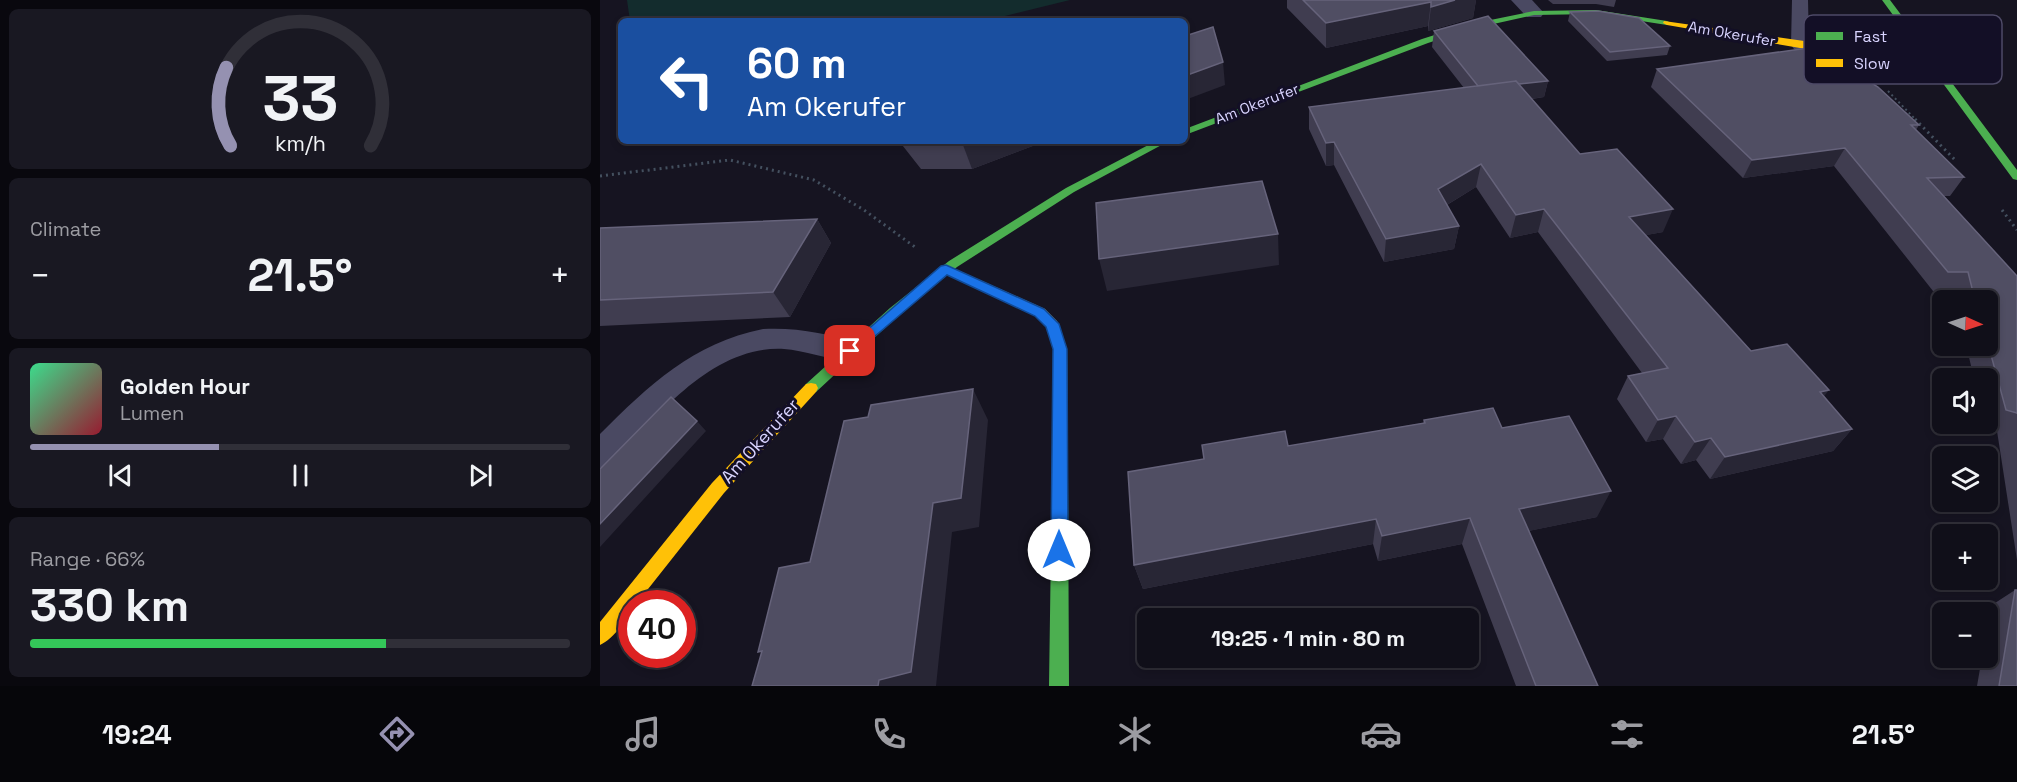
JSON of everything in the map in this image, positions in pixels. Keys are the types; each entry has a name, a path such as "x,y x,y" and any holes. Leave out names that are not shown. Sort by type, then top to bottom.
{"street":[{"path":"1886,0 1897,15"},
{"name":"Am Okerufer","path":"1188,131 1425,41 1528,6 1627,16 1804,46"},
{"path":"1947,84 2017,177"},
{"name":"Am Okerufer","path":"600,636 656,562 745,456 798,399 850,351 946,269 1054,200 1109,168 1158,144"},
{"path":"946,269 1040,312 1052,324 1060,349 1059,686"}],"lane":[{"path":"1800,0 1800,45"},
{"path":"600,455 670,386 723,350 762,339 802,340 850,351"}],"path":[{"path":"1880,84 1956,161"},
{"path":"600,176 730,160 814,180 864,210 946,269"},
{"path":"1997,204 2017,230"}],"green space":[{"path":"627,0 1070,0 997,18 630,18"}],"building":[{"path":"1303,0 1455,0 1431,7 1431,2 1326,23"},
{"path":"1598,11 1639,18 1670,46 1610,52 1570,12"},
{"path":"1488,16 1548,81 1519,84 1516,81 1478,86 1434,31"},
{"path":"1213,27 1223,62 1188,75 1188,35"},
{"path":"1804,49 1804,84 1873,84 1919,125 1911,125 1964,177 1927,178 2017,276 2017,413 2006,410 1998,381 1998,368 1995,368 1991,356 1998,356 1998,290 1972,290 1968,272 1948,272 1845,148 1752,160 1657,69"},
{"path":"1516,81 1580,154 1617,149 1673,209 1629,217 1751,351 1787,344 1829,390 1820,392 1852,429 1725,457 1711,438 1695,442 1676,416 1658,420 1628,376 1668,368 1544,209 1516,215 1481,164 1438,189 1459,226 1386,239 1334,142 1326,143 1309,107"},
{"path":"910,144 966,144 963,145"},
{"path":"1262,181 1278,234 1099,259 1096,203"},
{"path":"817,219 773,292 600,300 600,228"},
{"path":"973,389 961,498 933,503 911,672 879,680 878,686 752,686 762,651 758,652 779,568 810,562 844,421 868,417 871,405"},
{"path":"671,397 697,421 600,524 600,469"},
{"path":"1493,408 1502,428 1569,416 1611,491 1519,509 1598,686 1536,686 1470,518 1382,536 1376,519 1134,565 1128,472 1204,459 1202,445 1285,431 1288,446 1425,423 1424,420"},
{"path":"2015,590 2017,590 2017,686 1999,686"}],"traffic: fast":[{"path":"1886,0 1897,15"},
{"path":"1188,131 1425,41 1469,27 1534,13 1596,12 1667,23"},
{"path":"1948,84 2017,177"},
{"path":"811,388 895,311 953,264 1070,190 1158,144"},
{"path":"1059,686 1060,475"}],"traffic: slow":[{"path":"1667,23 1804,46"},
{"path":"946,269 1040,312 1052,324 1060,349 1060,475"},
{"path":"600,636 718,488 811,388"}],"route":[{"path":"850,351 946,269 1040,312 1052,324 1060,349 1059,550"}]}
